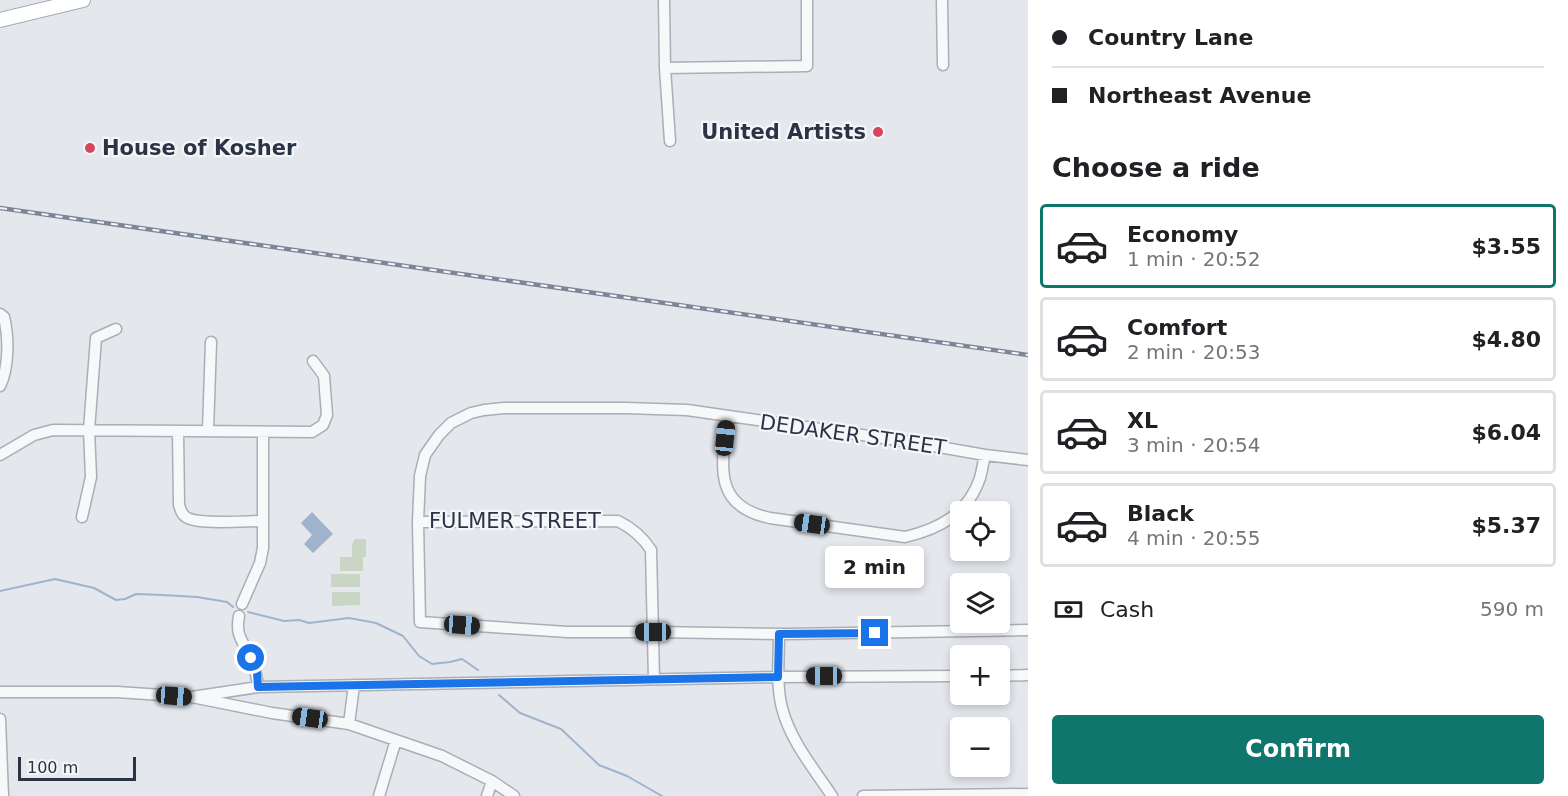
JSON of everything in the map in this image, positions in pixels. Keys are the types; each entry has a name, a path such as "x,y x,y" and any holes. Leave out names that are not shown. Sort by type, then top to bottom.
{"main road":[{"path":"0,20 82,0"}],"street":[{"path":"664,0 665,68 670,141"},
{"path":"665,68 807,66 807,0"},
{"path":"942,0 943,65"},
{"path":"0,314 4,317 8,331 5,375 0,386"},
{"path":"82,516 92,477 89,430 96,338 116,329"},
{"path":"208,430 211,342"},
{"path":"0,455 34,435 53,430 312,432 323,425 327,415 324,376 312,361"},
{"name":"DEDAKER STREET","path":"418,522 420,476 425,455 451,423 484,410 504,408 677,410 1028,460"},
{"path":"728,416 723,459 725,485 741,508 755,515 770,518 905,537 925,532 959,513 979,480 985,455"},
{"path":"178,431 181,513 188,519 216,522 262,520"},
{"path":"242,604 260,563 263,548 262,432"},
{"name":"FULMER STREET","path":"418,522 618,521 638,533 651,550 654,679"},
{"path":"418,522 420,621 567,633 779,634 1028,630"},
{"path":"240,616 237,626 257,673 258,687"},
{"path":"779,634 778,677 782,707 795,739 832,796"},
{"path":"1010,676 1028,675"},
{"path":"192,697 258,687 950,676"},
{"path":"349,724 354,685"},
{"path":"0,692 117,692 192,697 272,713 349,724 442,756 492,781 514,796"},
{"path":"0,719 3,796"},
{"path":"379,796 396,740"},
{"path":"487,796 492,781"},
{"path":"863,796 1028,794"}],"green space":[{"path":"355,539 366,539 363,571 340,571 340,557 352,557 352,545"},
{"path":"331,574 360,574 360,587 331,587"},
{"path":"332,592 360,592 360,605 332,606"}],"water":[{"path":"312,512 333,534 313,553 304,544 312,535 301,523"}],"waterway":[{"path":"0,591 55,579 94,588 116,600 136,594 197,597 227,602 233,607"},
{"path":"248,612 284,621 299,620 309,623 349,618 376,623 403,636 419,656 432,664 462,659 478,670"},
{"path":"499,695 520,713 561,729 599,765 627,776 662,796"}],"railway":[{"path":"0,208 1028,355"}],"place":[{"name":"United Artists","path":"878,132"},
{"name":"House of Kosher","path":"90,148"}],"route":[{"path":"251,658 257,673 258,687 778,677 779,634 875,633"}]}
